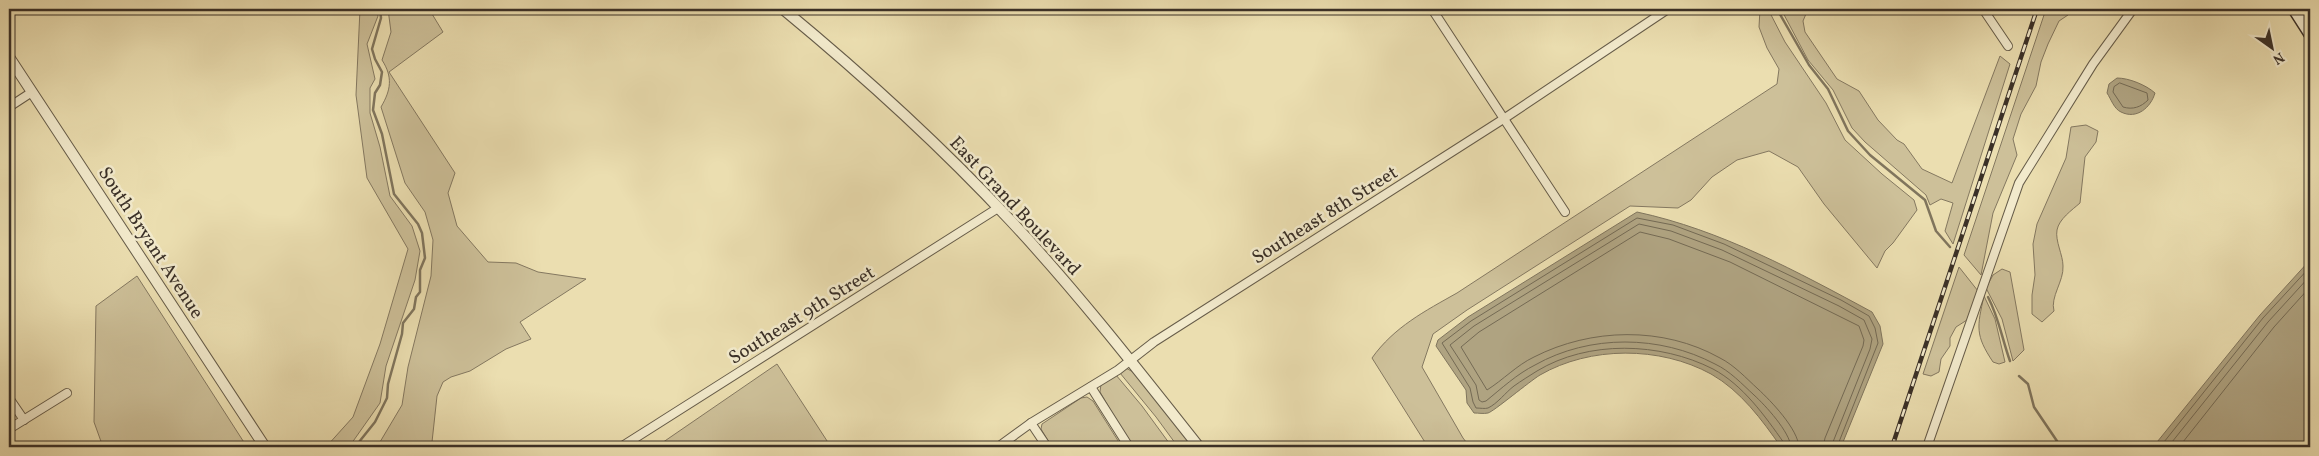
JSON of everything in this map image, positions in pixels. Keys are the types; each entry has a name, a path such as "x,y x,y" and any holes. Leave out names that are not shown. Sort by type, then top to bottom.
{"main road":[{"path":"2294,9 2310,34"}],"street":[{"name":"East Grand Boulevard","path":"784,9 889,100 998,208 1070,287 1131,359 1199,447"},
{"name":"Southeast 8th Street","path":"998,447 1091,387 1170,331 1505,118 1668,9"},
{"path":"1982,9 2008,46"},
{"path":"1927,447 2019,183 2093,64 2133,9"},
{"path":"1437,10 1565,212"},
{"name":"South Bryant Avenue","path":"9,57 265,447"},
{"path":"9,107 32,92"},
{"name":"Southeast 9th Street","path":"621,447 998,208"},
{"path":"1091,387 1128,447"},
{"path":"9,429 67,393"},
{"path":"9,398 24,420"},
{"path":"1031,424 1047,447"}],"shaded area":[{"path":"360,9 376,9 378,16 367,44 375,79 370,88 370,113 380,147 390,196 412,226 420,251 415,280 386,366 380,403 349,447 326,447 353,417 380,344 408,249 367,178 356,95"},
{"path":"388,9 429,9 443,32 389,72 455,173 448,193 457,226 488,262 516,263 538,272 586,279 520,322 531,339 506,349 470,371 451,377 443,382 437,396 432,442 438,447 377,447 402,405 408,367 431,276 433,240 425,212 405,183 381,107 389,89 388,72 382,60 391,32"},
{"path":"1760,9 1768,9 1785,42 1826,103 1845,140 1914,200 1917,210 1885,251 1877,268 1824,204 1798,167 1769,151 1737,160 1712,177 1691,200 1678,208 1630,206 1467,310 1433,334 1422,367 1470,447 1428,447 1372,358 1390,337 1433,306 1457,293 1777,84 1779,69 1767,48 1759,27"},
{"path":"1781,9 1808,9 1803,21 1805,32 1837,79 1859,91 1878,120 1897,140 1904,144 1922,169 1952,183 2000,56 2010,64 1953,244 1945,231 1953,203 1941,199 1930,205 1926,195 1865,142 1852,128 1833,90 1808,60"},
{"path":"2046,9 2064,9 2068,15 2059,21 2048,44 2041,62 2036,86 2021,114 2013,139 2017,155 1993,213 1981,275 1964,255"},
{"path":"2086,125 2098,131 2096,142 2085,157 2080,203 2063,218 2058,226 2057,239 2063,262 2063,272 2054,300 2054,311 2042,322 2032,314 2035,275 2033,244 2037,224 2066,158 2071,127"},
{"path":"1959,267 1978,291 1967,320 1956,327 1950,338 1950,346 1941,359 1939,372 1931,376 1923,374"},
{"path":"2002,269 2010,272 2024,350 2013,361 2002,319 1986,288 1993,275"},
{"path":"137,276 247,447 103,447 94,422 96,306"},
{"path":"1984,296 1995,319 2005,362 1999,364 1993,362 1980,337 1979,323"},
{"path":"777,364 831,447 656,447"},
{"path":"1126,368 1133,372 1193,447 1178,447 1120,373"},
{"path":"1116,375 1172,447 1132,447 1100,392 1101,384"},
{"path":"1087,397 1093,401 1122,447 1052,447 1041,429 1042,424 1081,398"}],"water":[{"path":"2117,78 2137,82 2155,93 2147,107 2138,113 2132,114 2116,109 2107,93 2109,84"},
{"path":"1637,212 1668,220 1729,241 1816,282 1872,312 1880,326 1883,344 1841,447 1781,447 1750,407 1722,381 1691,365 1670,358 1648,354 1625,353 1603,355 1560,365 1540,375 1491,411 1474,413 1467,403 1466,390 1436,346 1438,340 1468,317"},
{"path":"2310,260 2310,441 2300,447 2153,447 2260,315"}],"waterway":[{"path":"355,447 375,422 387,398 388,384 402,334 403,323 414,309 416,297 420,292 420,270 425,258 422,233 418,224 394,194 382,134 373,110 375,93 380,85 382,72 372,49 381,18 380,9"},
{"path":"1777,9 1809,65 1828,89 1848,131 1870,155 1925,200 1936,231 1950,247"},
{"path":"1988,297 1998,321 2010,361"},
{"path":"2019,376 2028,384 2034,407 2061,447"}],"railway":[{"path":"1892,447 2037,9"}]}
